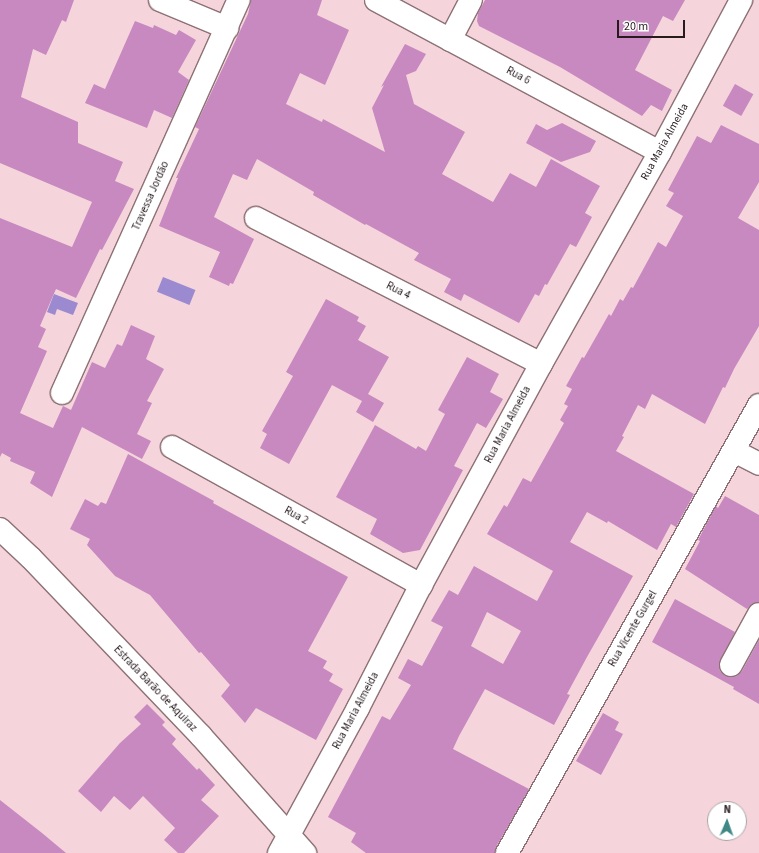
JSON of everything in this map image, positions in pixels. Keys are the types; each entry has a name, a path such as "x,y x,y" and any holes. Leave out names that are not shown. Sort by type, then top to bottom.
{"street":[{"path":"160,0 227,28"},
{"name":"Travessa Jordão","path":"62,393 239,0"},
{"name":"Rua 6","path":"376,0 660,152"},
{"path":"450,40 470,0"},
{"name":"Rua Maria Almeida","path":"284,844 358,708 421,585 541,364 660,152 741,0"},
{"name":"Rua 4","path":"256,218 541,364"},
{"name":"Rua Vicente Gurgel","path":"506,853 759,405"},
{"name":"Rua 2","path":"172,447 421,585"},
{"path":"734,451 759,464"},
{"name":"Estrada Barão de Aquiraz","path":"0,529 31,558 200,736 284,844 305,853"},
{"path":"731,665 759,614"}],"shaded area":[{"path":"163,277 195,290 189,305 157,292"},
{"path":"54,294 78,303 73,315 57,309 55,315 47,312"}],"building":[{"path":"0,0 74,0 66,22 62,20 46,55 33,49 21,97 78,122 78,143 123,162 115,181 134,189 102,250 100,249 76,298 56,289 40,326 46,329 38,347 47,351 20,413 53,428 63,406 71,410 92,362 105,368 117,344 122,346 131,325 155,336 146,359 164,369 147,401 152,403 137,434 151,441 142,459 82,427 52,497 30,483 35,472 10,461 11,458 2,453 0,457 0,218 72,247 92,202 0,163"},
{"path":"251,0 322,0 317,15 349,30 325,85 300,73 286,104 322,122 323,119 385,152 372,108 384,85 381,87 405,44 426,54 416,71 406,75 414,104 465,132 442,174 493,202 510,173 536,187 551,159 600,186 585,213 592,217 576,247 570,244 547,285 545,284 539,296 535,294 519,323 464,294 461,301 444,292 451,279 414,260 419,253 366,224 365,225 313,195 314,192 257,159 247,180 233,174 214,217 254,239 233,284 230,283 229,286 209,277 220,252 159,226 178,178 176,178 199,129 195,127 248,14"},
{"path":"485,0 685,0 673,21 663,16 635,70 672,90 662,111 651,105 642,116 560,67 479,26 477,21 478,13"},
{"path":"135,21 153,28 154,25 176,35 179,30 196,40 178,72 189,80 172,118 154,110 147,128 85,103 94,84 105,89"},
{"path":"735,84 753,94 741,116 723,106"},
{"path":"562,123 596,141 590,152 561,162 526,143 536,124 547,130"},
{"path":"721,125 759,144 759,182 738,218 759,230 759,326 734,369 725,388 723,387 705,424 652,394 645,409 638,405 616,451 694,494 676,527 671,524 657,550 608,521 607,523 587,512 570,542 633,576 567,694 570,695 554,725 485,689 453,749 529,789 496,847 495,853 366,853 351,842 356,833 328,817 382,716 390,720 411,685 398,678 408,659 422,666 443,627 431,621 449,590 458,595 474,566 537,601 553,571 487,534 504,505 507,507 523,478 531,482 564,423 560,420 568,406 564,404 572,389 566,386 582,357 584,358 609,314 611,316 620,299 623,301 631,287 633,288 658,242 666,247 683,216 666,206 674,193 668,190 697,136 711,143","holes":["487,612 521,631 503,664 471,646"]},
{"path":"326,299 359,317 357,321 366,326 358,340 389,357 368,394 384,403 373,422 356,412 362,401 332,385 289,464 260,448 267,434 262,431 293,376 286,372"},
{"path":"467,357 499,374 490,392 503,399 486,428 477,423 454,466 463,470 420,550 403,553 370,534 377,519 336,497 375,425 416,449 418,446 426,451 445,414 438,410"},
{"path":"128,454 214,501 213,503 348,577 308,651 327,661 323,668 333,674 329,681 343,689 316,740 256,708 245,723 221,696 230,685 201,652 199,653 150,595 115,576 87,545 90,539 70,529 85,499 98,506 101,502 106,504"},
{"path":"725,496 759,515 759,602 752,604 747,609 685,569 716,506 718,508"},
{"path":"675,599 735,632 719,665 720,671 725,676 737,676 742,671 759,640 759,704 733,689 734,687 652,642"},
{"path":"147,704 165,722 162,725 176,739 172,744 197,770 199,768 215,785 201,800 219,816 184,853 178,853 164,840 175,828 143,796 130,810 114,796 101,812 78,791 120,743 141,724 134,717"},
{"path":"603,713 619,722 615,730 623,734 601,775 576,761"},
{"path":"0,800 42,833 66,853 0,853"}]}
